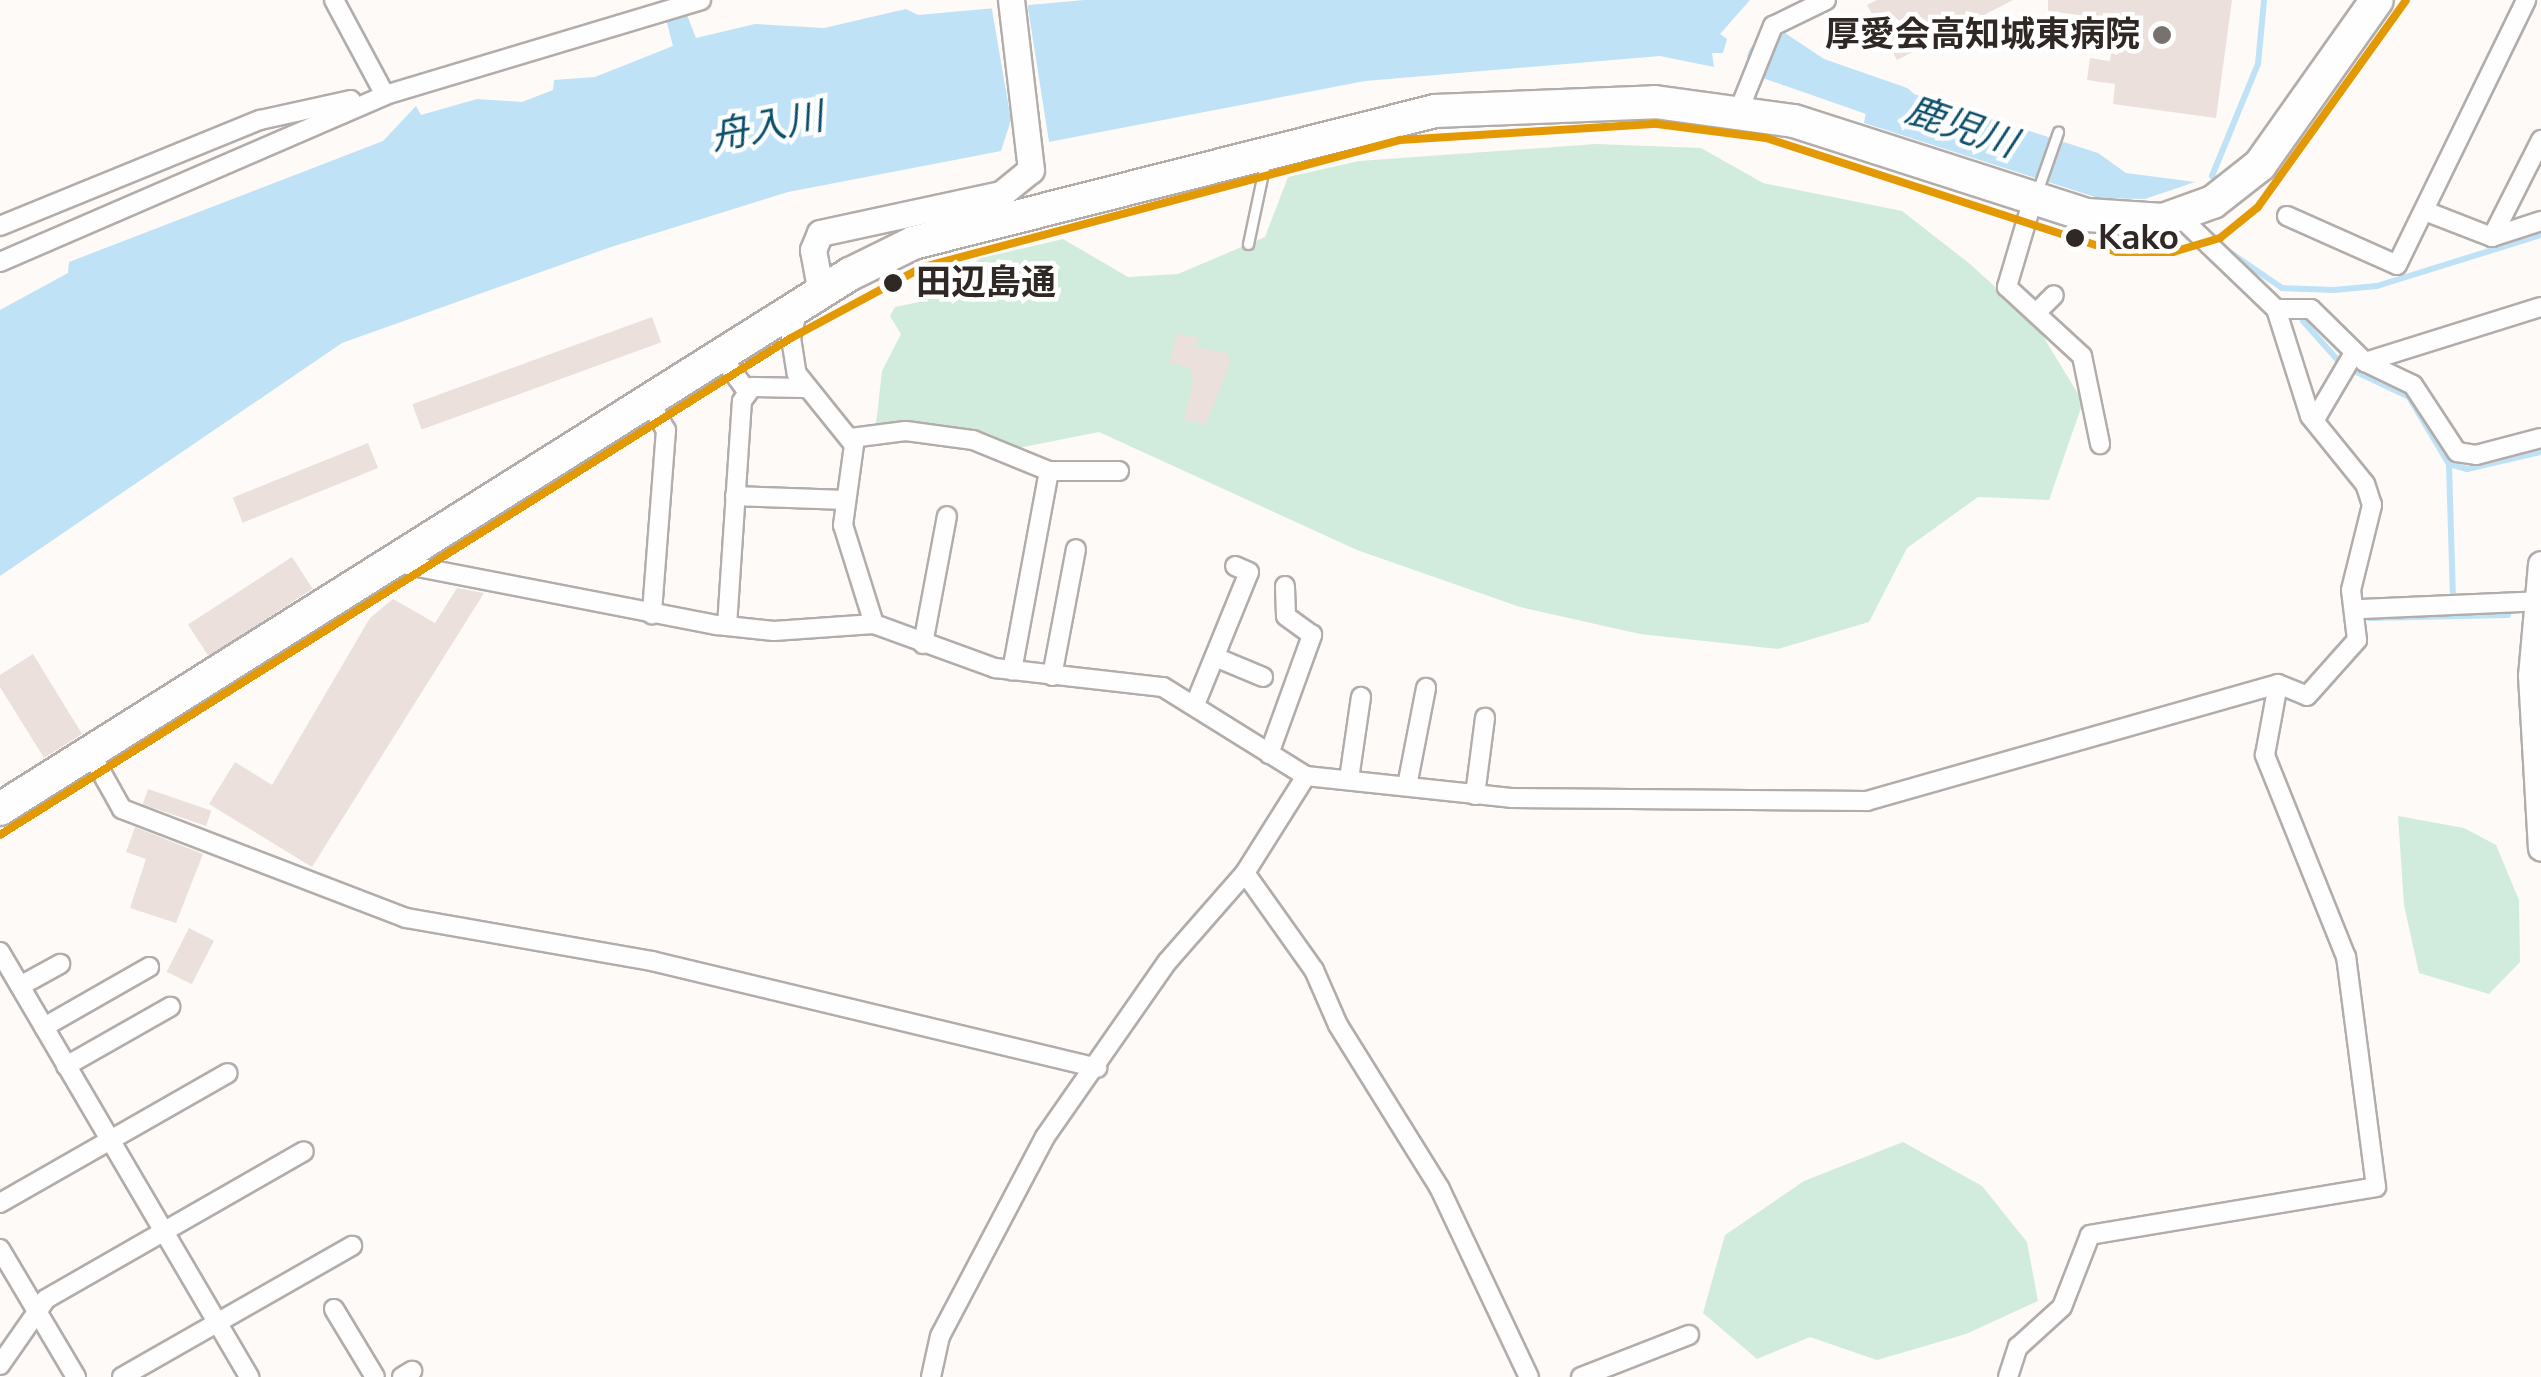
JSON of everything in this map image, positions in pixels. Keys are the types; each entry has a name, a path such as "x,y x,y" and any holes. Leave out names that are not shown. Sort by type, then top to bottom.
{"highway":[{"path":"0,809 810,300 913,243 1262,150 1435,111 1655,102 1739,110 2038,190 2116,219 2180,216 2227,194 2260,165 2378,0"}],"street":[{"path":"334,0 384,94"},
{"path":"0,226 260,120 384,94 702,0"},
{"path":"874,624 846,539 844,500 851,438 805,388 792,356 810,300 812,250 820,232 1001,194 1036,160 1011,0"},
{"path":"1739,110 1773,26 1826,0"},
{"path":"2287,216 2397,265 2526,0"},
{"path":"0,262 384,94"},
{"path":"2492,237 2525,193 2541,140"},
{"path":"2038,190 2008,287 2082,356 2100,444"},
{"path":"2425,211 2492,237 2541,222"},
{"path":"393,562 727,626 774,632 874,624 923,644 1012,671 1152,685 1196,702 1306,776 1475,795 1868,801 2278,684 2308,696 2349,657 2359,609 2351,590 2372,505 2365,484 2314,421 2276,308 2180,216"},
{"path":"2036,313 2054,295"},
{"path":"2314,421 2359,357 2541,307"},
{"path":"2276,308 2311,308 2359,357 2419,391 2452,448 2465,456 2541,438"},
{"path":"721,356 746,391 734,496 727,626"},
{"path":"746,391 805,388"},
{"path":"649,401 666,430 652,614"},
{"path":"851,438 906,432 973,440 1049,470 1119,471"},
{"path":"1012,671 1049,470"},
{"path":"734,496 844,500"},
{"path":"923,644 947,516"},
{"path":"1052,676 1076,548"},
{"path":"2541,564 2536,675 2541,848"},
{"path":"1196,702 1249,572 1235,566"},
{"path":"1269,754 1312,635 1286,616 1285,586"},
{"path":"2359,609 2537,602"},
{"path":"1214,656 1263,677"},
{"path":"2008,1377 2018,1347 2062,1307 2090,1235 2376,1187 2346,957 2264,755 2278,684"},
{"path":"1407,786 1426,688"},
{"path":"1349,778 1361,698"},
{"path":"1475,795 1485,718"},
{"path":"90,752 122,809 406,918 652,961 1096,1068"},
{"path":"931,1377 940,1336 1045,1137 1167,962 1245,873 1306,776"},
{"path":"1245,873 1314,970 1440,1189 1529,1377"},
{"path":"0,952 248,1377"},
{"path":"20,986 60,964"},
{"path":"44,1027 149,966"},
{"path":"66,1066 170,1007"},
{"path":"0,1203 228,1073"},
{"path":"0,1365 35,1312 163,1232 304,1152"},
{"path":"122,1377 352,1246"},
{"path":"2,1258 76,1377"},
{"path":"334,1309 375,1377"},
{"path":"1581,1377 1689,1335"}],"lane":[{"path":"2038,190 2058,132"},
{"path":"1248,244 1266,173 1262,150"}],"green space":[{"path":"1596,144 1701,148 1763,183 1902,211 1970,264 2035,323 2083,402 2049,500 1978,497 1907,548 1869,622 1778,649 1640,634 1520,607 1357,550 1099,432 1014,449 876,424 882,371 901,334 890,316 895,307 924,301 981,258 1063,239 1128,277 1178,274 1265,237 1288,177 1359,161"},
{"path":"2398,816 2464,828 2496,845 2519,900 2520,962 2489,994 2419,973 2404,905"},
{"path":"1903,1142 1982,1186 2027,1242 2038,1301 1966,1334 1877,1360 1810,1337 1757,1359 1703,1313 1725,1235 1804,1181"}],"water":[{"name":"舟入川","path":"1084,0 1750,0 1720,34 1727,39 1723,53 1712,53 1714,67 1660,56 1365,81 788,192 611,247 342,343 0,576 0,310 68,273 69,262 383,141 416,106 421,115 477,99 522,102 553,90 554,80 595,77 673,46 666,19 687,15 696,38 755,24 824,28 906,9 918,15"},
{"path":"1785,33 1842,71 2098,153 2126,173 2195,182 2145,199 2098,198 1864,123 1869,96 1792,67 1784,86 1763,68 1770,42"}],"pier":[{"path":"1027,2 1050,148 1000,154 1011,120 991,4"}],"building":[{"path":"1877,0 2013,0 1897,60 1867,5"},
{"path":"2048,0 2232,0 2216,118 2113,104 2115,84 2087,80 2090,58 2110,61 2116,20 2048,11"},
{"path":"652,317 661,342 422,430 412,404"},
{"path":"1177,333 1198,338 1195,347 1227,353 1230,363 1206,424 1184,420 1193,379 1188,367 1169,362"},
{"path":"368,443 378,468 243,523 233,498"},
{"path":"292,557 313,589 209,656 188,625"},
{"path":"457,588 484,593 312,867 209,804 235,762 272,785 370,618 393,599 435,623"},
{"path":"33,654 82,734 44,758 0,687 0,675"},
{"path":"148,789 211,811 206,826 143,804"},
{"path":"135,827 203,854 176,923 130,908 146,859 126,852"},
{"path":"189,928 214,941 192,984 167,972"}],"waterway":[{"path":"2212,176 2258,64 2264,0"},
{"name":"鹿児川","path":"1766,59 1898,105"},
{"path":"2222,247 2282,288 2334,290 2377,286 2541,235"},
{"path":"2303,321 2342,365 2409,397 2449,464 2467,469 2540,452"},
{"path":"2449,464 2453,598"},
{"path":"2369,618 2508,615"}],"transit line":[{"path":"0,835 791,338 923,267 1400,140 1657,124 1766,138 2117,252 2173,252 2220,238 2258,207 2406,0"}],"place":[{"name":"厚愛会高知城東病院","path":"2162,35"},
{"name":"Kako","path":"2075,238"},
{"name":"田辺島通","path":"893,283"}]}
